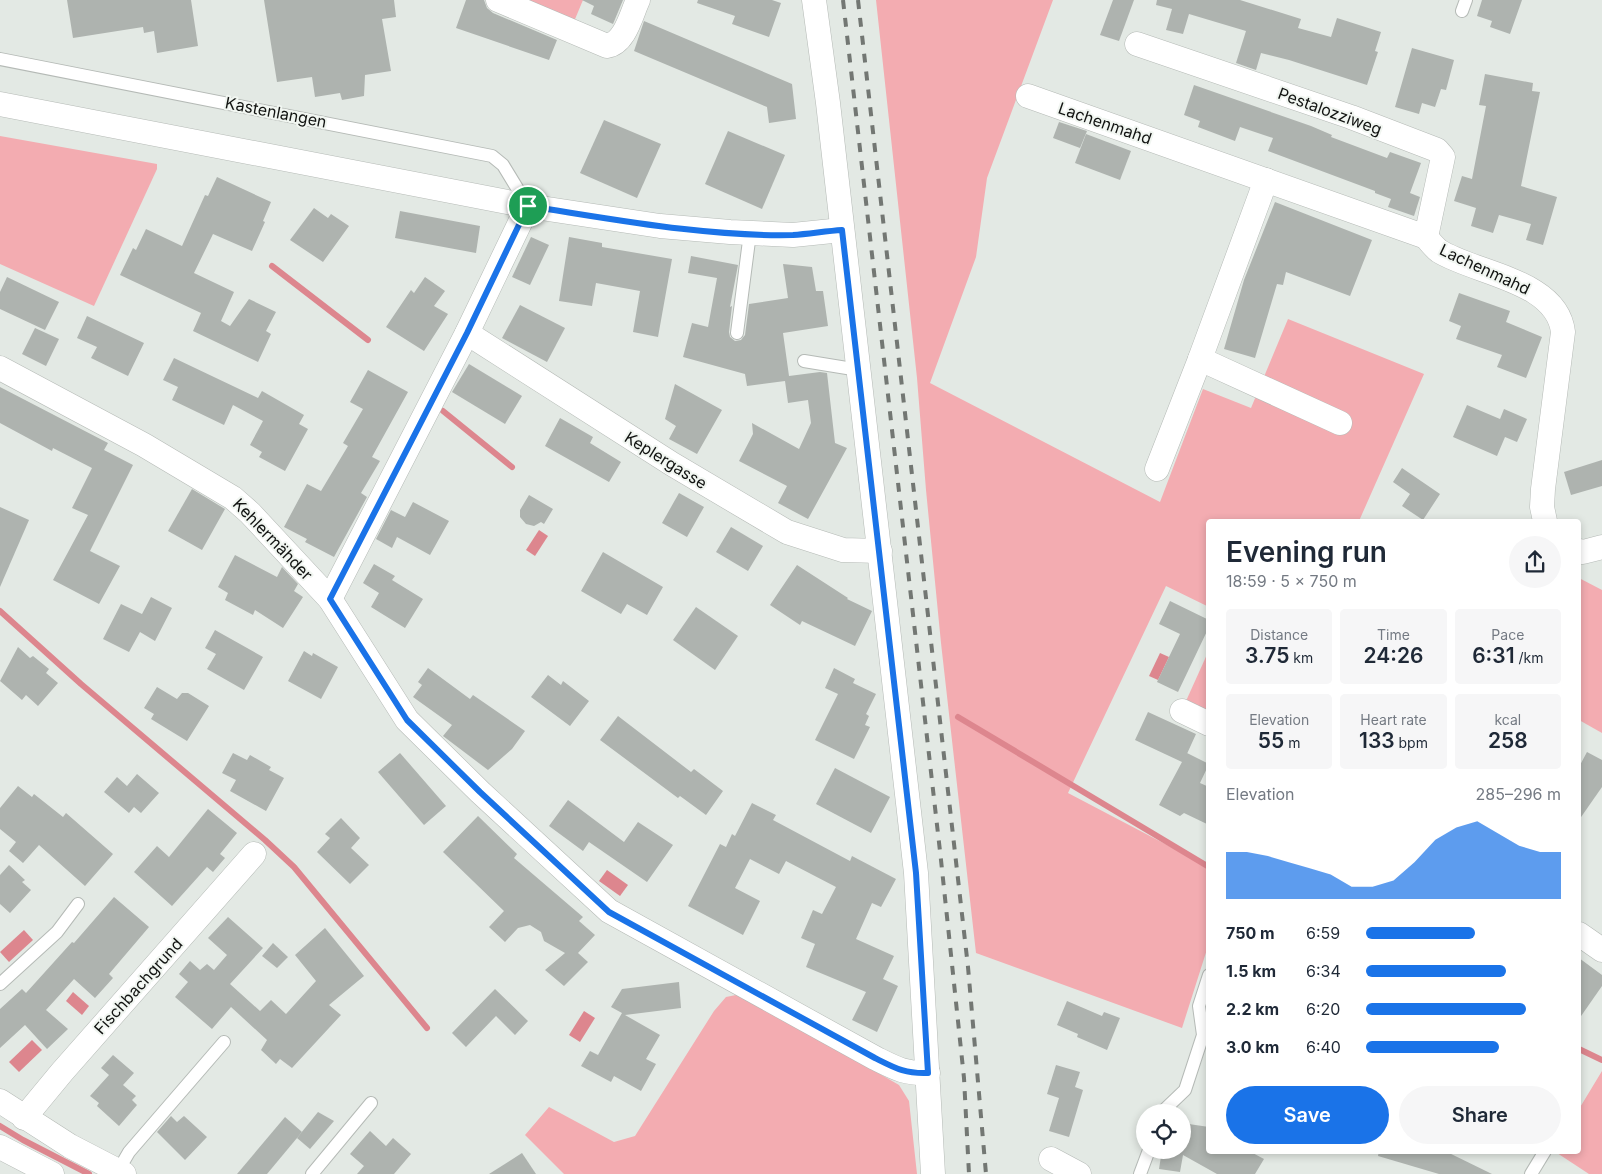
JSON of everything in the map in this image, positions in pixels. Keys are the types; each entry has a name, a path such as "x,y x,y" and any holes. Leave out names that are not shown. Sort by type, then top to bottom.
{"street":[{"path":"498,0 607,46 613,45 620,40 638,0"},
{"path":"814,0 859,370 916,873 932,1174"},
{"name":"Pestalozziweg","path":"1137,44 1351,117 1437,150 1443,157 1426,237"},
{"name":"Lachenmahd","path":"1028,96 1426,237 1441,252 1531,290 1555,309 1561,321 1562,341 1543,489 1542,508 1545,519"},
{"path":"0,104 528,206 660,226 793,235 842,230"},
{"path":"1158,470 1266,180"},
{"path":"330,599 467,333 528,206"},
{"name":"Keplergasse","path":"467,333 672,464 787,532 843,550 880,551"},
{"path":"1200,359 1340,423"},
{"name":"Kehlermähder","path":"0,368 144,445 233,498 250,513 330,599 407,720 480,792 609,912 875,1058 903,1072 912,1074 928,1073"},
{"path":"1182,711 1206,723"},
{"name":"Fischbachgrund","path":"24,1118 62,1072 254,854"},
{"path":"1581,935 1602,950"},
{"path":"0,1101 70,1146 121,1172"},
{"path":"0,1147 52,1174"},
{"path":"1051,1159 1078,1174"}],"lane":[{"name":"Kastenlangen","path":"0,59 492,156 503,165 528,206"},
{"path":"737,333 750,233"},
{"path":"804,361 859,370"},
{"path":"0,984 57,932 78,904"},
{"path":"1170,1104 1185,1090 1203,1035 1199,1006 1206,984"},
{"path":"121,1172 129,1152 224,1042"},
{"path":"312,1174 371,1103"},
{"path":"1531,1174 1543,1154"},
{"path":"1140,1174 1145,1159"}],"shaded area":[{"path":"516,0 583,0 573,24"},
{"path":"876,0 1053,0 987,178 976,257 930,383 1160,502 1203,389 1251,408 1288,319 1424,374 1360,519 1206,519 1206,606 1166,586 1068,793 1206,865 1206,952 1182,1028 976,953 941,643 917,378"},
{"path":"0,136 157,164 157,169 94,306 0,264"},
{"path":"539,530 548,536 535,556 526,550"},
{"path":"1581,579 1602,590 1602,733 1581,721"},
{"path":"1160,653 1169,657 1158,680 1149,676"},
{"path":"1206,657 1206,711 1186,701"},
{"path":"607,870 628,885 620,896 599,881"},
{"path":"24,930 33,940 9,962 0,952"},
{"path":"73,992 89,1006 82,1015 66,1001"},
{"path":"741,994 899,1085 909,1101 917,1174 564,1174 525,1135 549,1107 614,1142 635,1136 714,1011 726,997"},
{"path":"584,1011 595,1018 580,1042 569,1035"},
{"path":"32,1040 42,1050 19,1072 9,1062"},
{"path":"1602,1071 1602,1174 1589,1174 1559,1154 1581,1154 1581,1106"}],"building":[{"path":"67,0 191,0 198,46 157,53 154,31 144,33 143,27 73,38"},
{"path":"264,0 394,0 396,17 382,19 391,71 365,75 364,96 342,100 340,93 315,97 312,77 277,82"},
{"path":"466,0 484,0 487,8 493,13 557,40 549,60 456,28"},
{"path":"582,0 623,0 613,24 591,14 594,6"},
{"path":"698,0 772,0 781,3 769,37 732,24 735,16 697,3"},
{"path":"1113,0 1134,0 1119,41 1100,35"},
{"path":"1157,0 1240,0 1301,19 1298,28 1331,37 1337,18 1381,32 1375,51 1378,52 1367,85 1261,53 1256,70 1236,63 1246,31 1189,14 1183,34 1166,30 1172,9 1156,5"},
{"path":"1482,0 1522,0 1510,34 1490,27 1492,21 1477,16"},
{"path":"644,21 792,84 796,119 769,123 767,107 634,51"},
{"path":"1412,48 1454,60 1446,90 1441,89 1435,107 1422,103 1419,114 1395,107"},
{"path":"1485,74 1533,83 1532,91 1540,92 1521,186 1557,197 1543,245 1526,240 1531,224 1499,215 1493,233 1471,226 1476,208 1454,201 1462,176 1472,179 1486,106 1479,105"},
{"path":"1194,85 1311,126 1332,135 1331,137 1387,158 1390,152 1421,163 1410,193 1420,197 1414,216 1388,207 1391,199 1375,193 1375,191 1268,151 1273,138 1240,127 1235,141 1198,127 1200,121 1184,115"},
{"path":"604,120 661,144 637,198 580,173"},
{"path":"1059,122 1087,131 1080,148 1053,138"},
{"path":"728,131 785,155 762,209 705,184"},
{"path":"1086,134 1131,151 1120,180 1075,163"},
{"path":"217,177 271,202 263,221 265,222 252,251 213,234 194,273 234,292 221,321 230,326 249,299 276,312 266,331 271,334 258,362 193,331 201,313 120,275 133,248 136,250 146,229 182,246 205,195 208,196"},
{"path":"1275,202 1372,240 1350,296 1286,272 1283,285 1277,284 1255,358 1224,349 1244,280"},
{"path":"314,208 328,218 331,214 349,226 323,262 290,240"},
{"path":"400,211 480,226 476,253 395,238"},
{"path":"531,237 549,245 530,285 512,277"},
{"path":"569,237 602,243 602,247 672,259 658,337 633,332 640,291 596,283 592,306 559,301"},
{"path":"691,256 738,265 730,307 732,306 729,332 730,337 735,341 741,340 745,335 749,304 788,298 783,264 812,267 816,291 823,291 828,326 783,333 789,376 820,372 827,373 835,443 847,448 808,519 778,503 787,486 739,461 753,434 752,423 799,449 811,423 808,400 788,403 785,381 747,386 745,374 683,357 692,323 708,327 717,278 688,273"},
{"path":"7,277 59,302 45,330 0,309 0,292"},
{"path":"425,277 445,291 434,306 448,314 424,351 386,327 411,290 414,293"},
{"path":"1459,293 1510,311 1506,322 1542,337 1526,378 1497,367 1502,355 1456,339 1461,326 1449,321"},
{"path":"520,305 565,328 547,362 502,338"},
{"path":"87,316 144,343 128,376 91,358 97,347 77,338"},
{"path":"35,328 59,339 46,366 22,354"},
{"path":"174,358 258,398 262,391 304,415 299,424 308,429 285,471 259,457 262,452 250,445 263,421 233,405 224,425 172,400 178,387 163,380"},
{"path":"469,364 522,396 505,424 452,392"},
{"path":"368,370 408,392 372,457 380,461 361,493 367,497 334,557 305,542 307,539 284,527 307,484 321,491 348,446 343,443 363,409 350,402"},
{"path":"675,384 722,410 697,454 669,439 676,426 665,419"},
{"path":"0,387 108,443 104,450 133,465 90,551 120,566 99,604 53,580 88,515 72,508 92,468 53,448 52,451 0,423"},
{"path":"1467,405 1500,419 1504,409 1527,419 1517,442 1505,437 1497,456 1453,437"},
{"path":"560,418 593,437 590,443 621,462 609,482 545,446"},
{"path":"1602,460 1602,486 1571,495 1564,472"},
{"path":"1402,468 1440,494 1424,519 1422,519 1402,506 1410,494 1393,482"},
{"path":"192,489 225,509 202,550 168,531"},
{"path":"679,493 704,507 687,537 662,523"},
{"path":"529,495 553,509 544,524 541,522 534,526 526,524 520,517 520,510"},
{"path":"413,502 449,521 430,555 397,537 392,548 376,539 391,510 405,517"},
{"path":"0,507 29,520 0,587"},
{"path":"731,527 763,546 748,571 716,552"},
{"path":"603,552 663,587 647,615 627,604 621,614 581,591"},
{"path":"235,555 277,577 282,567 298,584 294,591 303,597 283,628 255,610 253,615 225,600 228,593 218,587"},
{"path":"374,564 395,576 392,580 423,599 405,628 371,607 379,593 363,583"},
{"path":"797,565 847,599 872,611 855,646 802,621 800,625 770,605"},
{"path":"151,597 172,608 155,641 140,632 129,652 103,639 121,604 142,614"},
{"path":"1170,601 1206,619 1206,633 1178,692 1157,682 1180,634 1159,624"},
{"path":"696,607 738,636 715,670 673,640"},
{"path":"215,630 263,657 244,690 207,669 216,654 205,648"},
{"path":"18,647 30,658 33,656 49,669 46,673 58,683 38,706 26,695 22,700 0,681"},
{"path":"304,651 312,656 313,653 338,667 321,699 288,681"},
{"path":"428,668 470,699 473,695 525,731 512,749 488,770 443,736 452,725 413,697 422,685 418,682"},
{"path":"834,668 855,679 853,683 876,694 866,714 869,716 865,725 870,727 854,759 815,740 838,694 825,688"},
{"path":"548,675 561,685 563,681 589,701 570,726 531,697"},
{"path":"157,687 177,699 182,693 188,693 209,706 187,741 151,719 154,714 144,708"},
{"path":"1148,712 1196,734 1187,753 1206,762 1206,770 1200,783 1206,786 1206,824 1184,813 1180,816 1159,805 1182,762 1135,740"},
{"path":"618,716 691,772 694,769 723,791 706,815 680,796 678,798 600,740"},
{"path":"1587,752 1602,760 1602,787 1581,817 1581,763"},
{"path":"233,753 247,760 250,755 271,767 269,770 284,778 266,811 230,791 236,780 222,773"},
{"path":"400,753 446,806 424,825 378,772"},
{"path":"835,768 890,797 871,833 816,804"},
{"path":"137,774 159,793 141,813 134,807 129,813 104,792 117,777 127,786"},
{"path":"18,786 32,797 34,794 63,817 66,813 113,854 85,886 39,845 23,863 9,851 16,842 0,829 0,808"},
{"path":"568,800 624,842 638,822 673,845 647,882 589,842 583,851 549,826"},
{"path":"752,803 776,815 773,820 850,861 852,856 896,879 881,907 872,903 856,939 894,956 883,979 898,986 877,1032 852,1020 866,992 806,967 815,944 801,938 813,910 822,914 836,887 786,861 779,874 750,859 735,888 760,901 743,935 688,906 720,844 726,847 732,834 735,836"},
{"path":"208,809 237,833 220,854 225,858 213,872 207,867 172,906 134,872 157,846 169,857"},
{"path":"478,816 517,854 514,858 583,917 579,921 595,935 578,953 588,962 564,986 545,970 565,953 544,941 541,932 530,925 518,928 505,942 489,927 504,911 443,852"},
{"path":"341,818 360,838 351,848 369,865 350,884 317,852 330,838 325,834"},
{"path":"9,865 25,880 22,882 31,890 10,913 0,904 0,875"},
{"path":"114,897 149,927 109,974 113,978 95,998 74,979 46,1010 68,1029 47,1049 25,1025 0,1048 0,1009 22,989 26,993 72,942 74,943"},
{"path":"228,917 263,948 230,984 260,1011 271,1000 286,1014 316,981 295,955 325,928 364,976 329,1005 341,1015 292,1068 280,1059 276,1064 261,1050 267,1040 231,1007 212,1029 175,997 188,982 179,974 190,961 200,970 207,964 214,970 227,955 208,938"},
{"path":"273,943 288,957 277,968 262,956"},
{"path":"1581,959 1602,975 1602,986 1581,1016"},
{"path":"679,982 681,1008 625,1015 660,1035 646,1059 656,1064 641,1091 614,1076 611,1082 581,1066 590,1051 598,1055 622,1013 611,1007 622,989"},
{"path":"495,989 528,1021 515,1035 496,1016 466,1047 452,1033"},
{"path":"1067,1001 1102,1016 1104,1012 1120,1018 1107,1050 1077,1037 1078,1034 1057,1025"},
{"path":"113,1055 134,1073 123,1085 136,1096 132,1100 137,1105 119,1126 97,1106 99,1103 90,1096 109,1075 101,1068"},
{"path":"1056,1065 1080,1072 1075,1087 1083,1090 1069,1137 1049,1131 1059,1098 1047,1094"},
{"path":"318,1112 334,1121 310,1149 297,1138"},
{"path":"171,1116 177,1122 184,1116 207,1137 185,1160 157,1132"},
{"path":"285,1117 302,1132 267,1174 237,1174"},
{"path":"1191,1124 1206,1127 1206,1154 1255,1154 1264,1159 1255,1174 1217,1174 1190,1159"},
{"path":"370,1131 386,1146 393,1138 411,1154 394,1174 357,1174 364,1166 350,1154"},
{"path":"522,1153 536,1174 489,1174"},
{"path":"1378,1154 1451,1154 1492,1174 1439,1174 1378,1156"},
{"path":"1161,1159 1182,1159 1180,1172 1159,1169"}],"waterway":[{"path":"272,266 368,340"},
{"path":"443,411 512,467"},
{"path":"0,611 81,684 265,840 294,867 427,1028"},
{"path":"958,717 1206,865"},
{"path":"1581,1050 1602,1060"},
{"path":"0,1126 89,1174"}],"railway":[{"path":"843,0 941,860 964,1078 969,1174"},
{"path":"858,0 968,967 986,1174"}],"route":[{"path":"528,206 660,226 730,232 793,235 842,230 916,873 928,1073 912,1074 903,1072 875,1058 609,912 480,792 407,720 330,599 467,333 528,206"}]}
